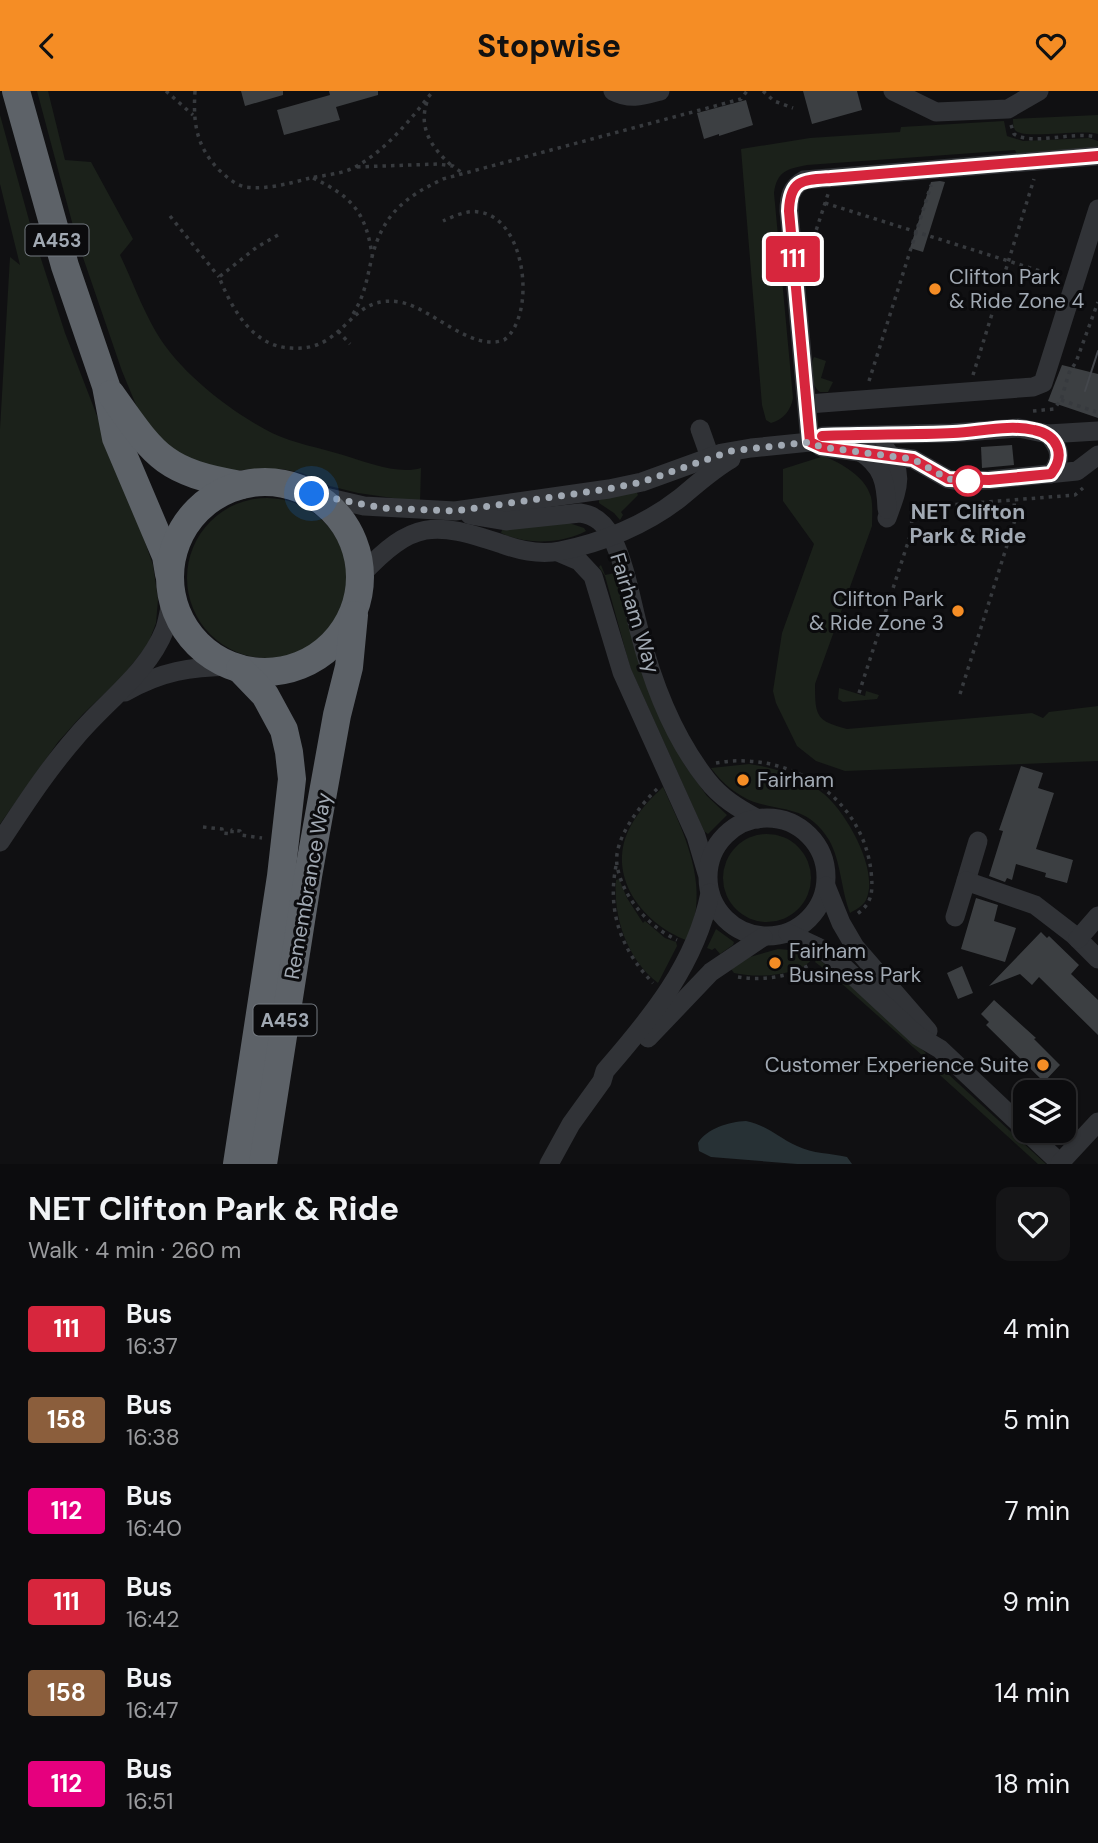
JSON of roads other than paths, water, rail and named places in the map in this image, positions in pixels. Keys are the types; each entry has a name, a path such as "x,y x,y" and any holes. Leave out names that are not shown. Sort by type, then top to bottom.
{"highway":[{"name":"A453","path":"16,91 65,266 106,386 116,438 166,556 171,588"},
{"name":"A453","path":"106,386 140,435 160,457 181,470 204,479 241,485"},
{"path":"278,482 312,494 332,509 347,528 357,550 360,575 355,609 341,634 321,654 296,667 268,672 236,667 214,657 193,639 178,615 171,588 173,554 182,530 197,510 217,494 241,485 278,482"},
{"name":"Remembrance Way","path":"263,1164 308,876 337,715 349,667 355,609"},
{"name":"Remembrance Way","path":"236,667 265,695 284,730 292,779 281,876 237,1164"}],"street":[{"path":"613,91 625,97 638,97 660,91"},
{"path":"893,91 936,112 1011,108 1039,91"},
{"path":"810,442 789,198 797,184 804,180 1098,156"},
{"path":"808,404 1033,387 1043,383 1098,209"},
{"path":"861,443 1019,428 1048,434 1098,431"},
{"path":"700,429 710,457"},
{"path":"936,472 931,464 933,449 952,433"},
{"path":"1048,434 1060,457 1051,474"},
{"path":"312,494 373,507 455,511 608,489 642,482 710,457 751,448 810,442 822,436 861,443 913,459 948,479 958,481 1077,471 1098,455"},
{"path":"861,443 879,469 885,484 887,517 898,484 897,465 890,454"},
{"path":"360,575 387,548 426,529 455,530 530,552 558,552 611,536 633,527 668,506 710,471 751,448"},
{"name":"Fairham Way","path":"455,511 506,521 585,514 597,518 611,536 622,564 649,665 678,731 707,781 723,797 758,818"},
{"name":"Fairham Way","path":"558,552 579,561 593,576 622,672 696,837 709,884"},
{"path":"0,842 58,758 133,677 153,651 165,629 171,588"},
{"path":"112,699 164,673 194,667 236,667"},
{"path":"549,1164 570,1124 602,1081 605,1071 664,999 694,947 705,916 709,864 719,842 736,827 758,818 780,819 809,835 821,853 826,874 826,885 817,909 799,927 788,933 763,937 748,934 724,918 715,907 709,884"},
{"path":"955,918 978,841"},
{"path":"966,881 1035,905 1078,939 1098,959"},
{"path":"826,885 841,923 855,947 927,1029 940,1049"},
{"path":"1078,939 1098,916"},
{"path":"788,933 836,960 918,1036 940,1049 1013,1118"},
{"path":"602,1081 612,1077 699,982 722,962 763,937"},
{"path":"1039,1143 1060,1163 1098,1122"}],"tram line":[{"path":"1085,391 1098,351"}],"place":[{"name":"Clifton Park & Ride Zone 4","path":"935,289"},
{"name":"NET Clifton Park & Ride","path":"968,481"},
{"name":"Clifton Park & Ride Zone 3","path":"958,611"},
{"name":"Fairham","path":"743,780"},
{"name":"Fairham Business Park","path":"775,963"},
{"name":"Customer Experience Suite","path":"1043,1065"}]}
